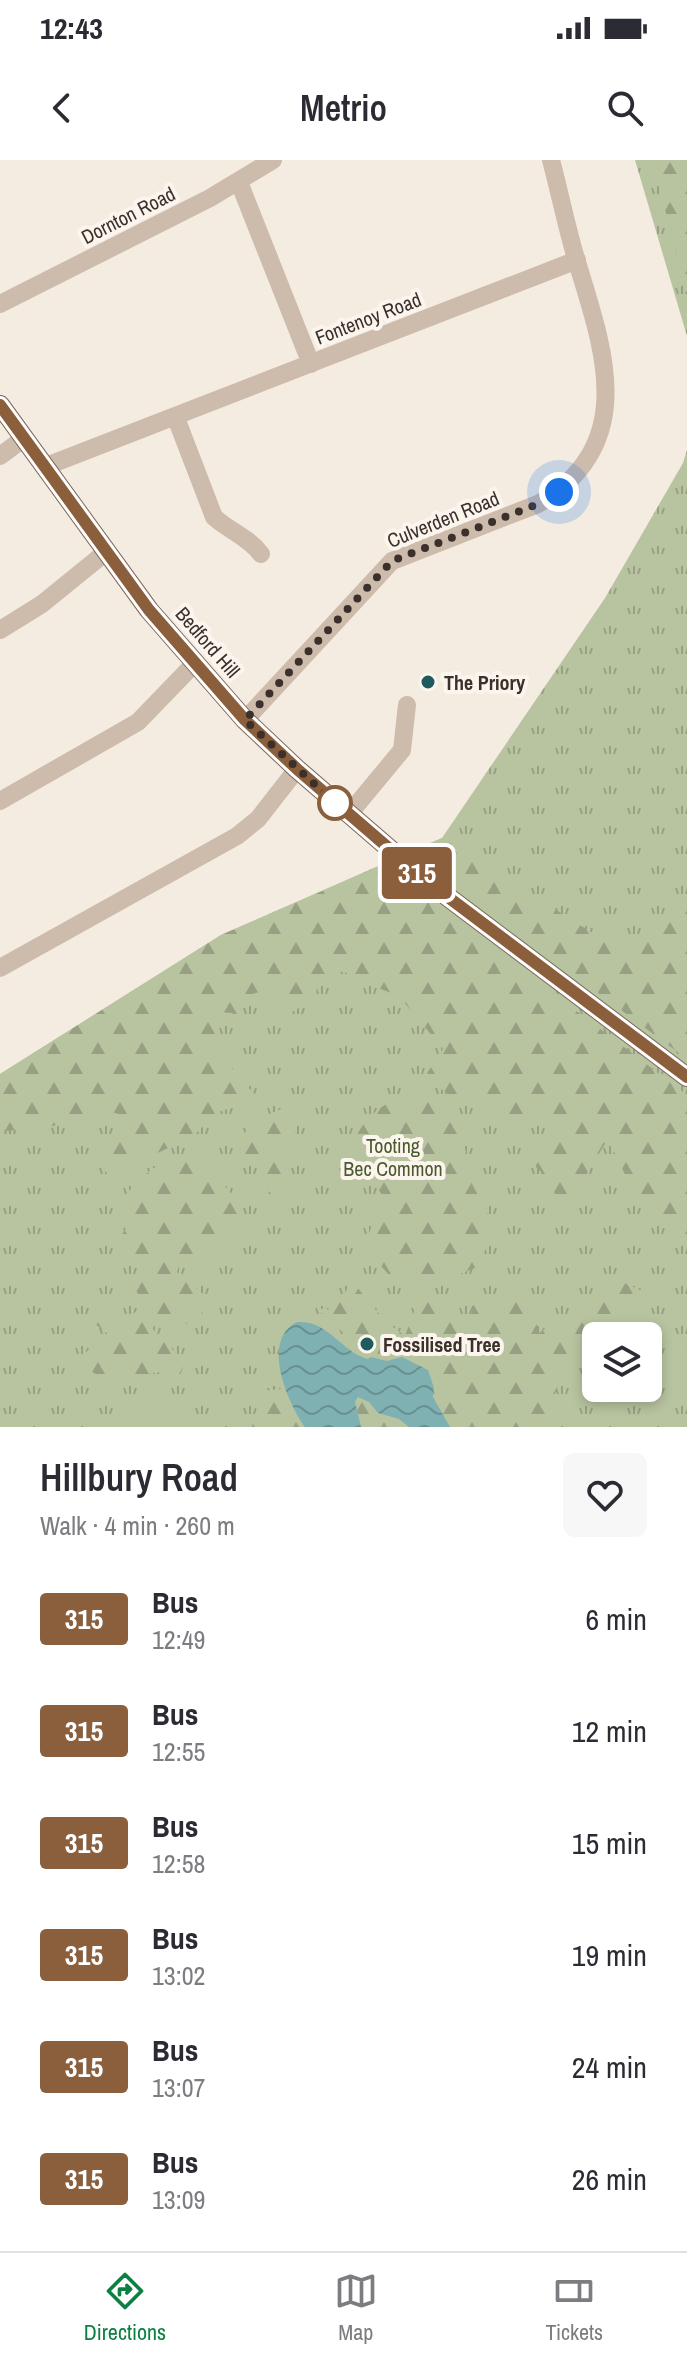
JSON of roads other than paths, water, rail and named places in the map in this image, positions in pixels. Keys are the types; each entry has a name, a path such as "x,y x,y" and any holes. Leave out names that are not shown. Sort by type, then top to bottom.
{"main road":[{"name":"Bedford Hill","path":"0,405 149,610 245,720 441,893 687,1077"}],"street":[{"name":"Dornton Road","path":"0,304 239,182 273,160"},
{"name":"Culverden Road","path":"245,720 392,561 538,504 559,492 579,473 590,455 606,406 607,383 596,325 551,160"},
{"path":"239,182 311,364"},
{"name":"Fontenoy Road","path":"44,467 577,260"},
{"path":"176,418 214,517 224,527 250,540 261,554"},
{"path":"0,456 23,439"},
{"path":"0,630 42,604 106,552"},
{"path":"0,801 138,722 194,664"},
{"path":"349,814 402,750 407,705"},
{"path":"0,968 237,836 258,819 297,769"}],"water":[{"path":"297,1322 318,1326 350,1350 368,1359 387,1361 402,1357 428,1370 434,1388 433,1397 450,1427 409,1427 399,1419 378,1413 369,1402 358,1397 355,1402 361,1427 305,1427 285,1388 279,1357 280,1343 286,1331"}],"place":[{"name":"The Priory","path":"428,682"},
{"name":"Fossilised Tree","path":"367,1344"}],"park label":[{"name":"Tooting Bec Common","path":"393,1156"}]}
